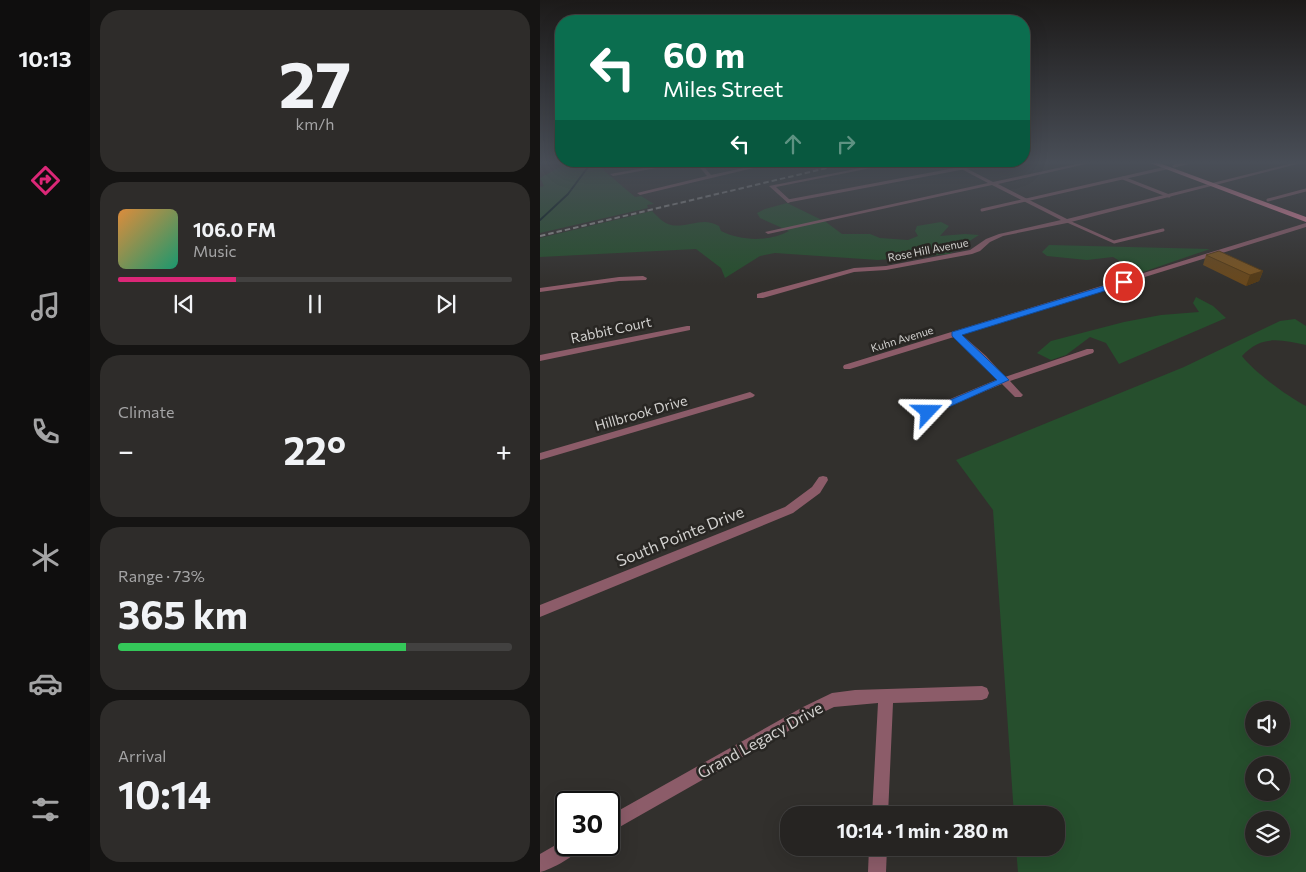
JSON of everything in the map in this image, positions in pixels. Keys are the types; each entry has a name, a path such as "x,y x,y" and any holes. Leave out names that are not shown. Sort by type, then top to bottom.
{"main road":[{"path":"1266,204 1306,220"},
{"path":"1277,204 1306,215"}],"street":[{"path":"768,232 897,204"},
{"path":"1032,204 1067,221"},
{"name":"Rose Hill Avenue","path":"760,296 854,270 896,266 972,252 994,237 1138,204"},
{"name":"Kuhn Avenue","path":"847,367 1306,225"},
{"path":"540,290 619,279 643,278"},
{"name":"Rabbit Court","path":"540,358 687,328"},
{"path":"956,334 1018,395"},
{"path":"928,412 1004,380 1090,351"},
{"name":"Hillbrook Drive","path":"540,457 750,395"},
{"name":"South Pointe Drive","path":"540,611 788,510 816,490 823,480"},
{"name":"Grand Legacy Drive","path":"620,819 832,700 886,695 982,693"},
{"path":"880,806 886,695"},
{"path":"540,864 555,855"},
{"path":"877,872 878,856"}],"lane":[{"path":"982,210 1008,204"},
{"path":"1067,221 1114,242 1163,230"}],"green space":[{"path":"540,204 654,204 647,205 648,208 540,233"},
{"path":"788,204 826,222 842,234 870,234 880,238 908,240 918,236 915,231 917,226 941,222 949,226 940,236 979,235 949,254 878,260 775,253 760,256 725,278 721,268 696,249 540,257 540,238 652,211 663,221 671,225 701,222 713,223 719,226 721,231 737,237 755,239 773,237 789,231 760,218 757,213 765,209"},
{"path":"1049,245 1210,249 1140,273 1113,257 1087,260 1047,256 1042,252"},
{"path":"1196,297 1213,306 1226,318 1119,364 1106,343 1090,337 1066,355 1051,360 1037,353 1051,341 1124,322 1161,315 1199,312 1193,303"},
{"path":"1295,319 1306,326 1306,345 1272,340 1257,344 1242,356 1271,383 1306,406 1306,872 1018,872 1017,856 1065,856 1065,806 1013,806 993,510 956,460 1184,367 1280,321"}],"building":[{"path":"1219,251 1263,271 1250,275 1206,255"}],"waterway":[{"path":"540,220 558,204"}],"railway":[{"path":"540,236 676,204"}],"route":[{"path":"928,412 1004,380 956,334 1124,282"}]}
